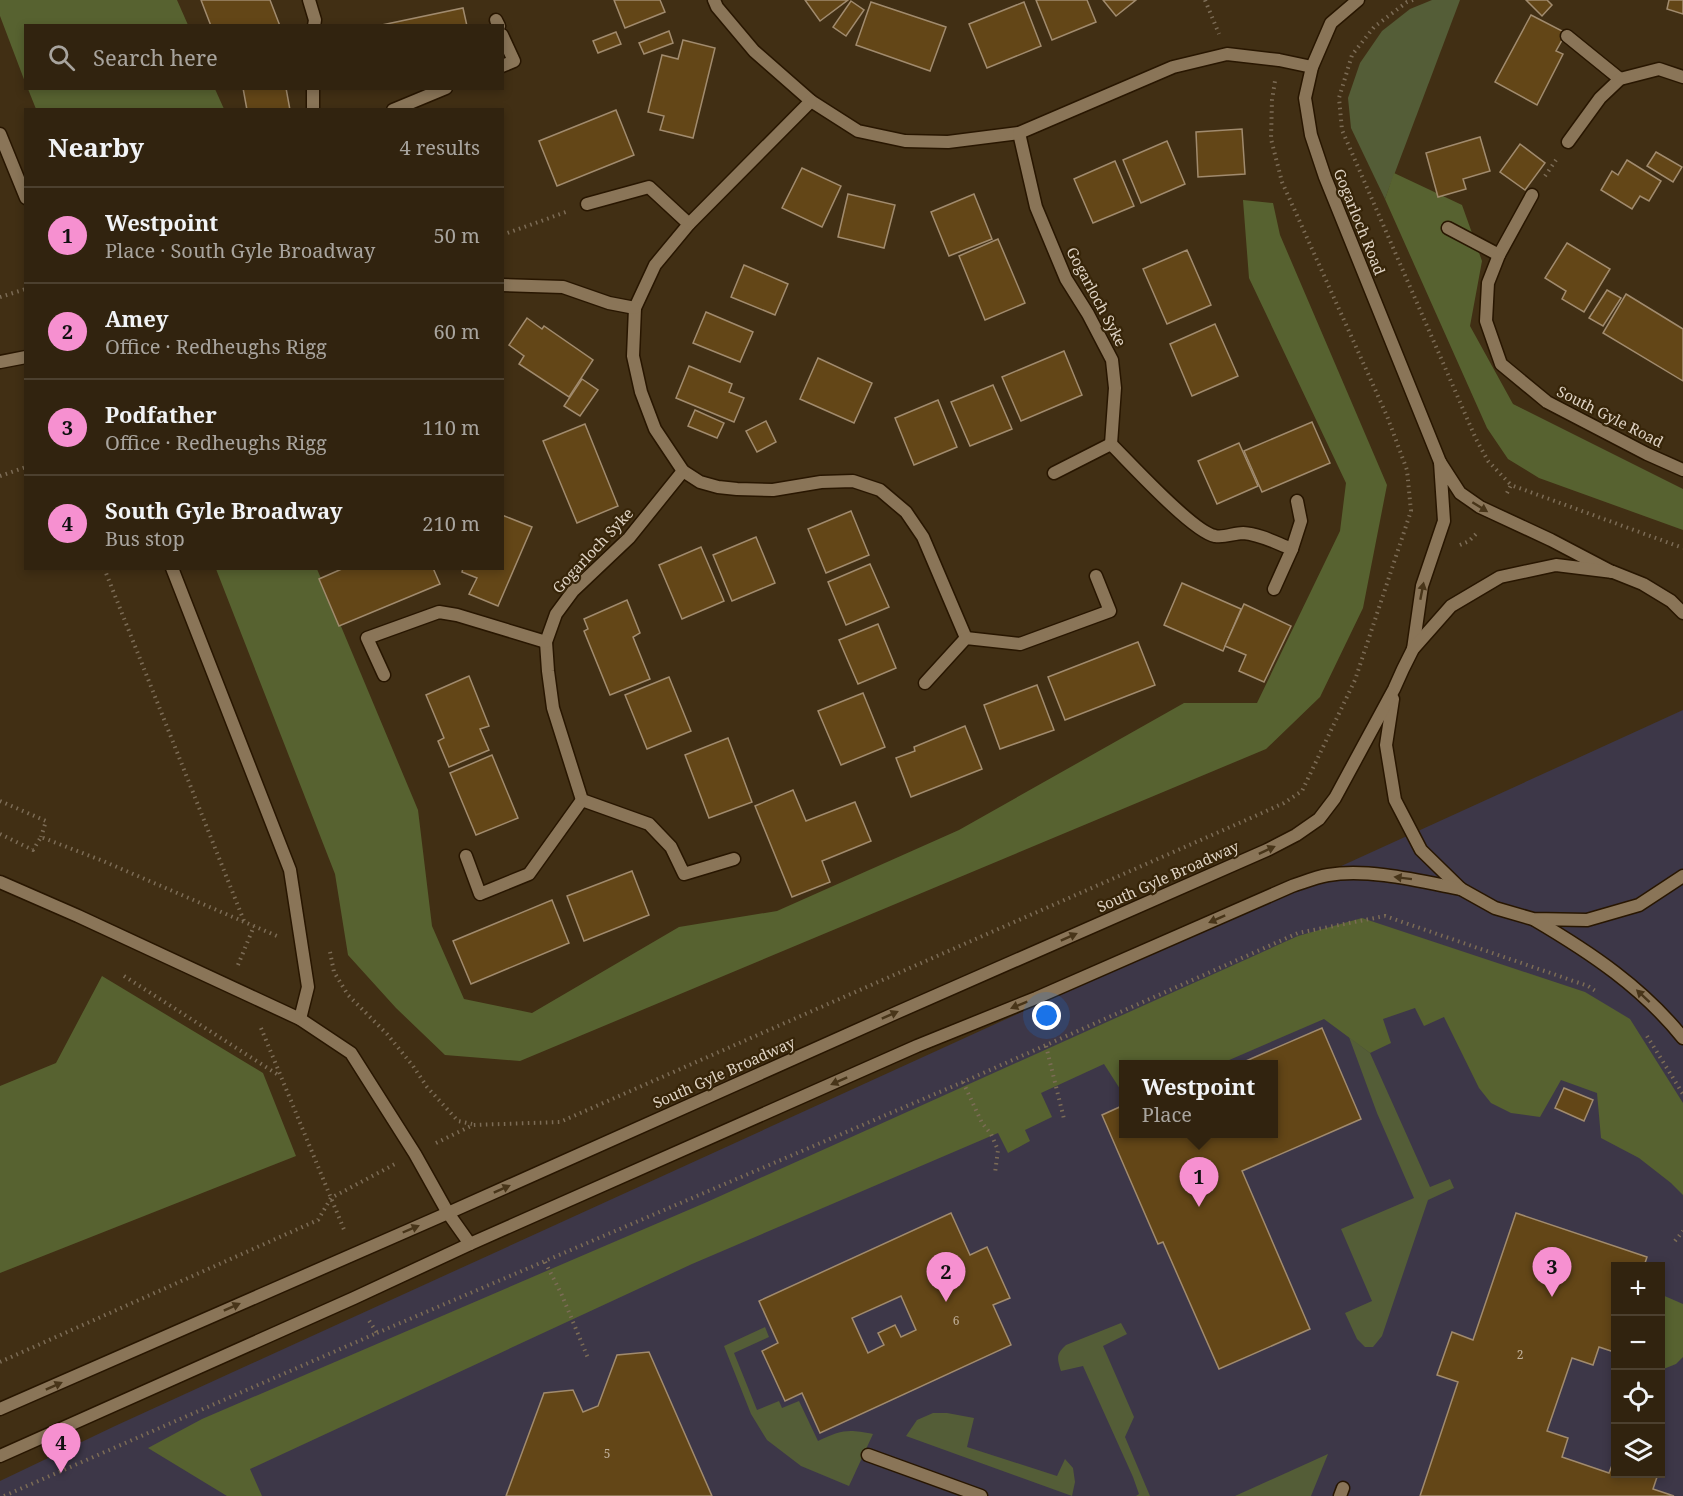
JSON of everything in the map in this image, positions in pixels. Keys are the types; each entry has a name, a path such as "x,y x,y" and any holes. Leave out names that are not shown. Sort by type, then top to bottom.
{"street":[{"path":"309,0 315,24"},
{"path":"714,0 717,7 754,51 811,101 858,131 904,141 948,142 1019,133 1173,67 1227,54 1279,60 1312,67"},
{"name":"Gogarloch Road","path":"1358,0 1331,23 1312,67 1305,98 1311,135 1325,177 1440,462 1460,493 1480,507 1613,572"},
{"path":"1567,36 1620,79"},
{"path":"504,39 514,62 504,65"},
{"path":"1568,142 1600,98 1620,79 1659,69 1683,77"},
{"path":"313,90 313,108"},
{"path":"398,108 441,90"},
{"path":"811,101 689,224 655,265 635,308 633,356 641,392 655,429 683,471 700,482 718,487 773,490 821,482 853,482 880,490 906,512 923,537 966,638"},
{"name":"Gogarloch Syke","path":"1019,133 1036,207 1066,279 1088,314 1112,360 1115,388 1111,444"},
{"path":"0,134 24,193"},
{"path":"587,204 649,187 689,224"},
{"name":"South Gyle Road","path":"1532,195 1499,255 1488,283 1486,321 1501,364 1547,402 1683,470"},
{"path":"1448,228 1499,255"},
{"path":"504,285 563,287 609,303 635,308"},
{"path":"0,362 24,357"},
{"path":"1054,473 1111,444 1150,484 1200,529 1216,536 1242,533 1259,536 1292,549"},
{"name":"Gogarloch Road","path":"1413,649 1422,586 1444,521 1440,462"},
{"name":"Gogarloch Syke","path":"582,800 553,708 546,642 556,614 573,591 629,538 683,471"},
{"path":"1274,589 1292,549 1301,521 1297,501"},
{"name":"South Gyle Broadway","path":"0,1409 448,1213 898,1011 1267,850 1296,835 1318,819 1335,798 1413,649 1451,606 1500,577 1556,565 1613,572 1643,584 1677,602 1683,613"},
{"path":"173,570 290,870 308,987 300,1019"},
{"path":"966,638 1020,644 1110,611 1096,576"},
{"path":"384,675 367,638 439,612 457,615 546,642"},
{"path":"925,683 966,638"},
{"name":"South Gyle Broadway","path":"1394,689 1386,745 1395,800 1421,850 1461,889 1495,908 1533,919 1587,920 1639,905 1683,876"},
{"path":"466,856 480,894 529,874 582,800 649,824 671,847 684,874 734,859"},
{"name":"South Gyle Broadway","path":"0,1456 917,1046 1036,998 1292,886 1328,875 1364,874 1413,879 1461,889"},
{"path":"0,882 247,993 300,1019 351,1053 415,1154 448,1213 470,1244"},
{"path":"1533,919 1579,945 1624,978 1668,1019 1683,1038"},
{"path":"868,1455 967,1494 981,1496"}],"path":[{"path":"1205,0 1227,54"},
{"path":"1413,0 1374,27 1352,55 1339,98 1342,130 1476,439 1488,461 1511,485"},
{"path":"41,837 103,861 302,947 329,951 334,972 348,995 387,1034 427,1087 458,1121 473,1125 561,1122 1284,803 1302,790 1354,680 1411,511 1407,470 1387,416 1282,182 1271,139 1272,100 1279,60"},
{"path":"1532,195 1568,142"},
{"path":"504,234 587,204"},
{"path":"0,297 24,290"},
{"path":"0,476 24,468"},
{"path":"105,570 244,921"},
{"path":"0,801 46,821 41,837 33,850 0,834"},
{"path":"377,1333 1046,1046 1298,933 1385,916 1588,986 1606,998"},
{"path":"254,926 237,967 331,1198"},
{"path":"124,976 281,1077"},
{"path":"1646,1035 1683,1094"},
{"path":"1046,1046 1064,1119"},
{"path":"963,1082 982,1123 991,1134 998,1150 995,1173"},
{"path":"0,1362 318,1220 331,1198 473,1125"},
{"path":"1675,1241 1683,1231"},
{"path":"545,1262 561,1293 588,1358"}],"shaded area":[{"path":"1683,710 1683,1496 0,1496 0,1481 115,1426"}],"green space":[{"path":"0,0 177,0 188,24 24,24 24,79 0,16"},
{"path":"1432,0 1460,0 1385,199 1351,128 1348,98 1360,63 1382,31 1410,9"},
{"path":"28,90 215,90 224,108 36,108"},
{"path":"1394,173 1462,205 1482,261 1470,326 1513,404 1683,489 1683,530 1539,478 1508,459 1487,428 1385,199"},
{"path":"1243,200 1273,203 1280,235 1387,485 1363,608 1320,697 1266,749 520,1061 445,1055 396,1008 348,955 335,874 216,570 317,570 418,810 432,926 464,999 532,1013 679,927 777,911 959,830 1184,703 1257,703 1340,531 1346,483 1249,278"},
{"path":"1362,918 1585,992 1630,1019 1683,1103 1683,1195 1639,1158 1601,1138 1597,1093 1561,1080 1540,1117 1511,1113 1491,1103 1479,1088 1444,1017 1424,1026 1415,1008 1383,1019 1391,1043 1370,1053 1324,1019 1229,1060 1119,1060 1119,1087 1104,1064 1041,1093 1052,1117 1025,1130 1030,1141 1008,1153 998,1133 692,1264 250,1469 262,1496 227,1496 148,1448 202,1419 707,1202 1298,936"},
{"path":"102,976 263,1073 296,1156 0,1273 0,1086 56,1063"},
{"path":"1349,1037 1370,1053 1430,1187 1450,1179 1454,1188 1428,1200 1382,1336 1373,1347 1365,1347 1357,1339 1345,1313 1372,1301 1341,1229 1414,1198 1377,1113"},
{"path":"1665,1296 1683,1304 1683,1357 1676,1364 1665,1368"},
{"path":"1121,1323 1127,1334 1103,1346 1134,1417 1125,1437 1150,1496 1136,1496 1139,1494 1133,1477 1083,1366 1061,1371 1059,1363 1058,1356 1066,1345"},
{"path":"765,1327 769,1337 734,1353 757,1410 779,1401 782,1408 799,1401 818,1441 845,1432 857,1431 873,1434 849,1486 801,1466 767,1440 751,1414 724,1346"},
{"path":"933,1413 974,1418 967,1447 1057,1476 1065,1459 1073,1468 1075,1482 1072,1496 906,1436 917,1420"},
{"path":"1328,1454 1311,1496 1235,1496"}],"building":[{"path":"201,0 270,0 279,24 210,24"},
{"path":"614,0 660,0 665,12 625,28"},
{"path":"805,0 848,0 820,21"},
{"path":"1036,0 1087,0 1096,22 1052,40"},
{"path":"1103,0 1136,0 1116,16"},
{"path":"1526,0 1547,0 1552,5 1542,16"},
{"path":"1669,0 1683,0 1683,14 1667,9"},
{"path":"851,1 864,10 846,36 833,27"},
{"path":"871,2 946,27 930,71 856,45"},
{"path":"1024,2 1041,46 987,68 969,24"},
{"path":"463,8 467,24 387,24"},
{"path":"1531,15 1566,33 1556,51 1563,54 1537,105 1495,82"},
{"path":"669,31 673,43 644,54 639,43"},
{"path":"616,32 621,44 598,53 593,41"},
{"path":"683,40 715,48 693,138 660,130 664,116 648,112 662,55 678,59"},
{"path":"243,90 286,90 290,108 247,108"},
{"path":"616,110 634,155 557,186 539,141"},
{"path":"1242,129 1245,174 1198,177 1196,132"},
{"path":"1480,137 1490,171 1463,179 1466,189 1438,197 1426,153"},
{"path":"1167,141 1185,184 1141,203 1123,160"},
{"path":"1520,144 1545,163 1525,190 1500,172"},
{"path":"1656,152 1682,167 1673,182 1647,166"},
{"path":"1627,160 1661,181 1649,201 1640,196 1632,209 1601,190 1612,171 1618,175"},
{"path":"1115,161 1134,206 1093,223 1074,179"},
{"path":"802,168 841,186 822,227 782,208"},
{"path":"848,194 895,205 884,248 838,237"},
{"path":"974,194 992,239 949,256 931,212"},
{"path":"998,239 1025,303 985,320 959,256"},
{"path":"1567,243 1610,269 1584,312 1562,299 1566,291 1545,278"},
{"path":"1187,250 1211,305 1167,324 1143,269"},
{"path":"744,265 788,284 775,315 731,297"},
{"path":"1607,290 1621,298 1603,326 1589,318"},
{"path":"1626,294 1683,329 1683,381 1603,333"},
{"path":"706,312 753,332 740,362 693,343"},
{"path":"527,318 542,329 544,326 593,360 569,397 519,364 524,356 509,345"},
{"path":"1215,324 1238,376 1192,396 1170,344"},
{"path":"1064,351 1082,395 1021,421 1002,377"},
{"path":"818,358 872,383 854,423 800,399"},
{"path":"689,366 732,384 729,392 744,398 734,422 676,398"},
{"path":"582,379 598,390 580,416 564,406"},
{"path":"993,385 1012,429 970,446 951,402"},
{"path":"938,400 957,447 914,465 895,418"},
{"path":"695,410 724,423 717,438 688,426"},
{"path":"766,421 776,442 757,452 746,431"},
{"path":"1312,422 1330,463 1262,492 1244,451"},
{"path":"585,424 618,506 577,523 543,441"},
{"path":"1239,443 1258,486 1217,504 1198,461"},
{"path":"851,511 869,555 826,573 808,529"},
{"path":"504,516 532,527 498,606 469,594 477,578 462,572 462,570 504,570"},
{"path":"756,537 775,583 732,601 713,555"},
{"path":"701,547 724,601 682,619 659,565"},
{"path":"870,564 889,607 846,625 828,582"},
{"path":"339,570 434,570 440,584 339,626 319,579"},
{"path":"1182,583 1241,609 1223,651 1164,625"},
{"path":"627,600 640,633 633,637 650,679 610,695 584,631 588,629 584,619"},
{"path":"1244,604 1291,626 1264,682 1239,671 1246,655 1225,646"},
{"path":"878,624 896,668 858,684 839,640"},
{"path":"1138,642 1155,685 1065,720 1048,677"},
{"path":"469,676 489,726 480,729 489,750 449,767 438,741 444,738 426,695"},
{"path":"669,677 691,731 647,749 625,695"},
{"path":"1037,685 1054,730 1000,749 984,705"},
{"path":"863,693 885,747 841,765 818,711"},
{"path":"965,726 982,769 911,797 896,758 915,751 914,747"},
{"path":"728,738 752,802 709,818 685,755"},
{"path":"492,755 518,818 476,835 450,773"},
{"path":"793,790 806,821 855,802 871,841 822,861 830,882 792,897 755,806"},
{"path":"632,871 649,915 584,941 567,896"},
{"path":"552,900 569,943 471,984 453,941"},
{"path":"1322,1028 1361,1119 1242,1171 1310,1329 1219,1369 1163,1242 1158,1244 1102,1115 1119,1107 1119,1138 1278,1138 1278,1060 1248,1060"},
{"path":"1564,1088 1593,1100 1584,1121 1555,1108"},
{"path":"951,1213 970,1255 987,1247 1010,1298 993,1305 1011,1345 820,1433 802,1393 785,1401 762,1351 778,1343 759,1301","holes":["901,1296 916,1330 901,1337 895,1325 878,1333 884,1345 868,1353 852,1318"]},
{"path":"1516,1213 1647,1257 1645,1262 1611,1262 1611,1351 1599,1347 1593,1365 1572,1358 1547,1431 1568,1438 1562,1457 1609,1473 1611,1468 1611,1478 1657,1478 1653,1489 1674,1496 1420,1496 1458,1382 1437,1375 1452,1332 1473,1340"},
{"path":"649,1352 712,1496 506,1496 544,1393 573,1390 583,1412 598,1406 617,1355"}],"place":[{"name":"Westpoint","path":"1199,1207"},
{"name":"Podfather","path":"1552,1297"},
{"name":"Amey","path":"946,1302"},
{"name":"South Gyle Broadway","path":"61,1473"}]}
